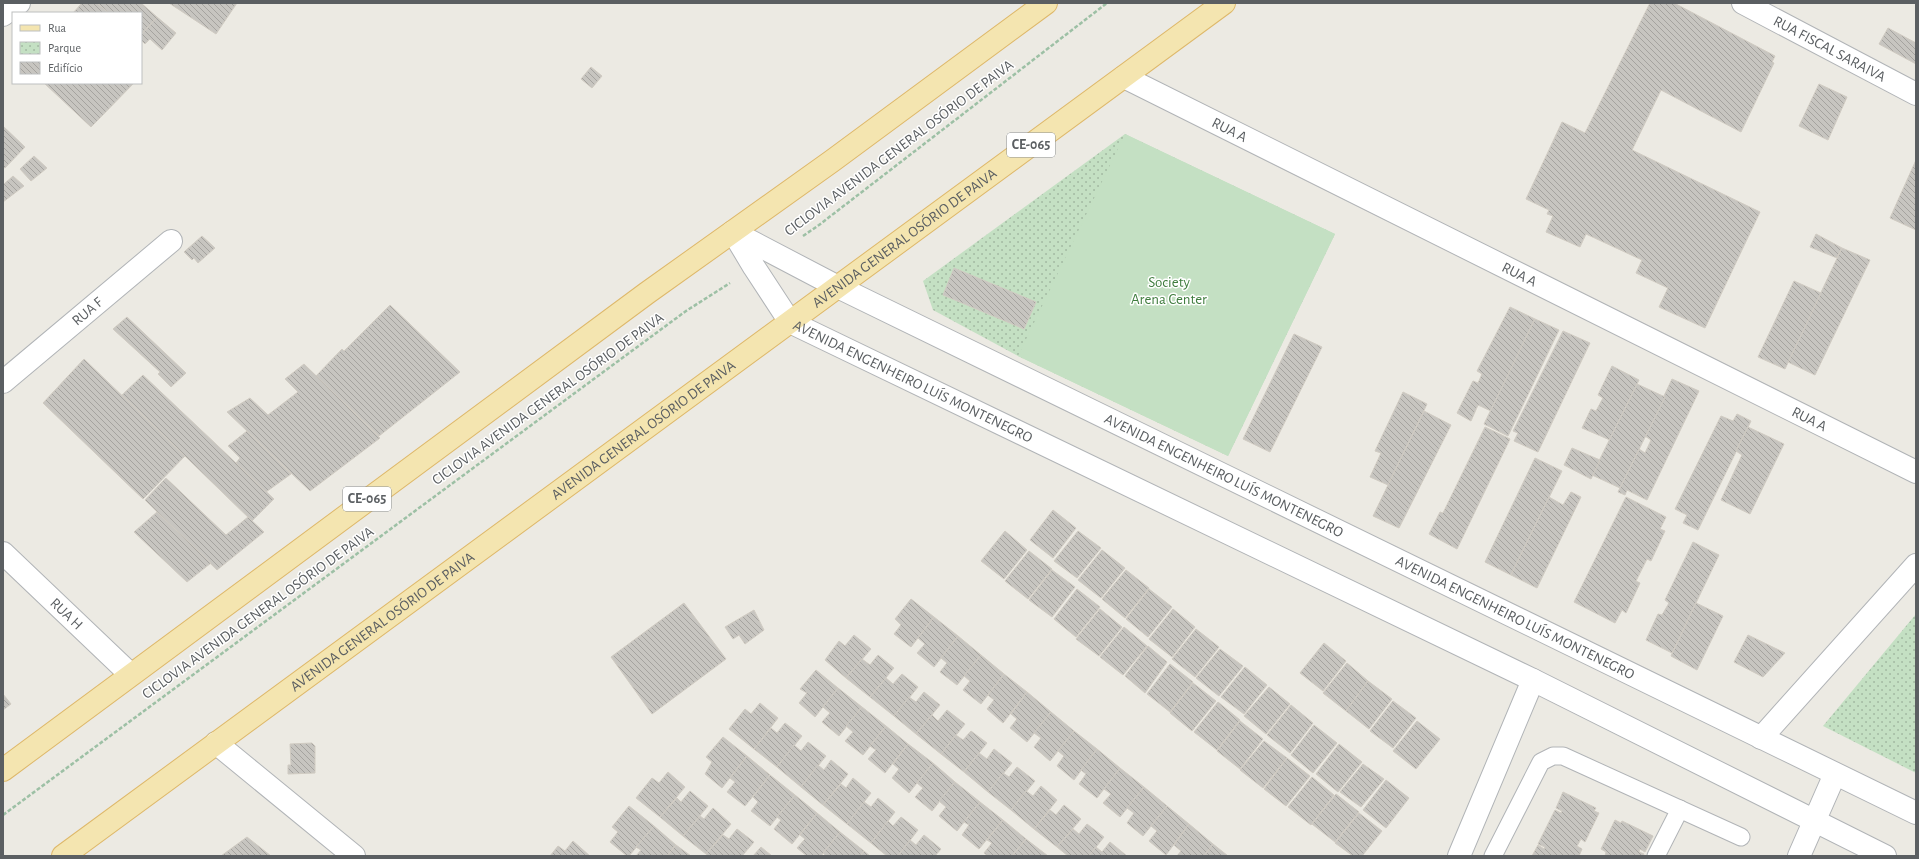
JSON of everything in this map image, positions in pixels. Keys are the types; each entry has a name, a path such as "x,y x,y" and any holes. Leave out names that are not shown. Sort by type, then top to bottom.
{"main road":[{"name":"CE-065","path":"3,770 130,674 647,293 832,161 1046,3"},
{"name":"AVENIDA GENERAL OSÓRIO DE PAIVA","path":"63,856 1124,78 1224,3"}],"street":[{"path":"3,15 19,3"},
{"name":"RUA FISCAL SARAIVA","path":"1743,3 1916,94"},
{"name":"RUA A","path":"1124,78 1916,472"},
{"name":"AVENIDA ENGENHEIRO LUÍS MONTENEGRO","path":"733,232 776,253 838,287 1916,813"},
{"name":"AVENIDA ENGENHEIRO LUÍS MONTENEGRO","path":"733,232 790,322 1533,680 1885,856"},
{"name":"RUA F","path":"3,382 171,241"},
{"name":"RUA H","path":"3,553 130,674"},
{"path":"1761,738 1916,564"},
{"path":"1459,856 1533,680"},
{"path":"216,743 354,856"},
{"path":"1799,856 1813,821 1835,774"}],"lane":[{"path":"1493,856 1541,762 1553,756 1563,756 1741,837"},
{"path":"1656,856 1680,809"}],"path":[{"name":"CICLOVIA AVENIDA GENERAL OSÓRIO DE PAIVA","path":"776,253 819,225 1106,3"},
{"name":"CICLOVIA AVENIDA GENERAL OSÓRIO DE PAIVA","path":"3,815 686,311 754,267"}],"green space":[{"name":"Society Arena Center","path":"1125,134 1335,234 1228,456 1018,356 933,310 923,281"},
{"name":"Society Arena Center","path":"1125,134 1335,234 1228,456 1018,356"},
{"path":"1916,614 1916,773 1823,726"}],"building":[{"path":"82,3 97,3 108,12 74,12"},
{"path":"97,3 141,3 157,17 142,34 142,12 108,12"},
{"path":"169,3 237,3 216,34"},
{"path":"1650,3 1674,3 1775,56 1772,62 1774,63 1741,132 1661,90 1632,150 1760,212 1705,328 1659,307 1668,288 1636,273 1642,260 1586,234 1580,247 1546,232 1553,216 1547,214 1549,210 1526,199 1562,122 1585,133"},
{"path":"157,17 176,33 162,50 150,39 145,44 142,41 142,34"},
{"path":"1888,28 1916,43 1916,64 1879,44"},
{"path":"591,67 602,76 592,88 581,79"},
{"path":"45,84 133,84 91,127"},
{"path":"1819,84 1847,97 1828,140 1799,126"},
{"path":"3,126 25,147 5,168 3,167"},
{"path":"34,156 47,168 31,181 20,169"},
{"path":"1916,160 1916,230 1890,218"},
{"path":"13,176 24,186 3,202 3,185"},
{"path":"1816,234 1842,248 1837,258 1810,247"},
{"path":"202,236 215,248 198,263 194,258 192,260 184,252"},
{"path":"1842,248 1870,260 1815,375 1788,362"},
{"path":"954,268 1036,302 1024,329 943,295"},
{"path":"1794,281 1821,293 1785,369 1758,357"},
{"path":"390,305 460,372 379,436 316,376 342,349 344,351"},
{"path":"1510,307 1535,319 1491,411 1478,405 1471,421 1457,413 1473,381 1478,383 1482,374 1477,371"},
{"path":"127,317 186,373 171,387 158,374 160,372 113,329"},
{"path":"1535,319 1559,330 1508,436 1484,424"},
{"path":"1563,331 1590,343 1538,452 1514,441 1518,433 1513,431"},
{"path":"1294,334 1322,347 1270,452 1243,439"},
{"path":"84,359 185,456 143,499 43,403"},
{"path":"304,364 380,438 310,491 227,412 250,398 268,415 298,392 285,379"},
{"path":"1612,366 1639,380 1610,440 1582,428 1591,409 1596,411 1603,398 1598,395"},
{"path":"143,375 274,499 252,521 122,395"},
{"path":"1672,379 1699,391 1647,500 1627,490 1625,495 1618,492 1639,449 1645,453 1651,440 1645,436"},
{"path":"1637,384 1665,397 1620,488 1592,475"},
{"path":"1403,392 1427,404 1388,485 1370,477 1381,453 1375,451"},
{"path":"1424,411 1451,425 1399,528 1373,516"},
{"path":"1737,414 1751,421 1698,530 1683,523 1687,515 1675,509 1721,416 1733,421"},
{"path":"1485,427 1510,439 1457,549 1429,534 1440,512 1443,513"},
{"path":"1748,427 1784,444 1750,514 1721,500 1742,455 1736,451"},
{"path":"247,431 291,474 266,492 236,463 240,458 228,446"},
{"path":"1572,448 1600,460 1591,479 1564,465"},
{"path":"1535,458 1562,471 1511,575 1485,562"},
{"path":"166,478 226,535 248,517 264,532 217,570 145,500"},
{"path":"1571,492 1581,497 1537,588 1511,575 1549,497 1563,505"},
{"path":"1626,497 1666,517 1660,529 1665,531 1651,561 1647,559 1636,581 1640,583 1626,613 1622,610 1615,623 1574,602"},
{"path":"1053,510 1076,528 1053,558 1030,540"},
{"path":"157,512 211,563 187,582 134,532"},
{"path":"1005,531 1027,550 1004,579 981,561"},
{"path":"1078,531 1101,548 1077,578 1054,561"},
{"path":"1693,542 1719,555 1672,653 1646,640 1658,614 1662,615 1669,603 1665,600"},
{"path":"1102,550 1125,568 1101,598 1078,580"},
{"path":"1029,551 1052,569 1028,599 1005,581"},
{"path":"1052,570 1075,587 1052,617 1029,600"},
{"path":"1126,570 1149,588 1125,618 1102,599"},
{"path":"1077,589 1100,607 1076,637 1054,619"},
{"path":"1149,589 1172,607 1148,637 1126,619"},
{"path":"911,599 934,617 911,647 894,634 901,625 895,619"},
{"path":"684,603 726,659 652,714 611,657"},
{"path":"1696,603 1723,616 1697,670 1671,656"},
{"path":"1100,609 1122,627 1099,656 1076,639"},
{"path":"1173,609 1195,627 1172,657 1149,639"},
{"path":"754,610 764,630 745,644 739,635 733,639 725,627"},
{"path":"934,617 958,636 934,667 917,653 925,644 918,638"},
{"path":"1124,627 1147,646 1123,675 1100,657"},
{"path":"1196,629 1219,647 1195,677 1172,659"},
{"path":"854,635 871,649 846,678 825,660 839,641 845,646"},
{"path":"1748,635 1785,653 1763,677 1734,662"},
{"path":"958,636 981,655 957,685 940,672 947,663 941,658"},
{"path":"1324,643 1346,661 1323,691 1300,673"},
{"path":"1148,646 1167,662 1145,693 1125,676"},
{"path":"1220,649 1243,666 1219,696 1196,678"},
{"path":"878,655 894,668 870,697 846,678 862,659 870,665"},
{"path":"981,655 1004,674 981,704 963,690 970,681 964,676"},
{"path":"1347,663 1368,681 1346,711 1323,693"},
{"path":"1170,664 1193,682 1170,712 1147,694"},
{"path":"1245,667 1267,685 1244,714 1221,697"},
{"path":"816,670 838,688 815,717 799,703 807,693 800,689"},
{"path":"902,674 918,687 894,716 870,697 886,678 893,684"},
{"path":"1004,674 1027,692 1003,723 987,709 994,700 988,695"},
{"path":"1368,681 1392,699 1369,729 1346,711"},
{"path":"1193,683 1216,701 1192,731 1170,713"},
{"path":"1269,687 1290,704 1266,734 1244,716"},
{"path":"838,688 862,707 839,736 822,722 830,713 823,707"},
{"path":"924,692 940,705 916,734 894,716 909,697 916,702"},
{"path":"1027,692 1051,712 1027,742 1010,728 1017,719 1011,714"},
{"path":"3,694 11,704 3,710"},
{"path":"1393,701 1416,718 1393,748 1370,731"},
{"path":"1218,702 1240,720 1217,750 1194,732"},
{"path":"760,703 778,718 754,749 729,729 745,709 751,714"},
{"path":"1291,705 1313,723 1290,753 1267,735"},
{"path":"862,707 886,726 863,755 845,741 853,732 846,726"},
{"path":"947,710 965,724 941,754 916,734 932,715 938,721"},
{"path":"1051,712 1074,731 1050,761 1034,747 1041,738 1034,733"},
{"path":"1240,721 1263,739 1240,769 1217,751"},
{"path":"1417,721 1440,739 1416,769 1393,751"},
{"path":"785,723 802,736 777,767 754,749 771,728 777,733"},
{"path":"1314,725 1337,743 1313,773 1291,755"},
{"path":"886,726 908,744 885,773 868,759 876,750 870,746"},
{"path":"971,731 987,743 964,772 941,754 956,735 963,740"},
{"path":"1074,731 1097,749 1074,780 1057,766 1064,756 1058,751"},
{"path":"723,737 747,756 722,788 705,774 712,762 706,757"},
{"path":"1264,741 1287,758 1263,788 1240,770"},
{"path":"808,742 826,756 801,787 777,767 794,745 801,751"},
{"path":"312,743 315,746 315,773 288,774 288,765 291,765 290,744"},
{"path":"908,744 933,763 909,793 892,778 899,769 893,764"},
{"path":"1339,744 1362,762 1338,792 1316,774"},
{"path":"994,749 1012,763 988,792 964,772 979,753 987,759"},
{"path":"1097,749 1120,768 1097,798 1079,784 1086,774 1081,770"},
{"path":"747,756 770,775 745,806 727,792 735,782 730,778"},
{"path":"1287,758 1310,776 1286,806 1264,789"},
{"path":"831,760 848,774 823,805 801,787 818,765 824,770"},
{"path":"933,763 955,782 932,811 915,797 923,788 917,783"},
{"path":"1363,764 1384,779 1361,807 1340,792"},
{"path":"1017,767 1035,781 1011,810 988,792 1003,773 1009,777"},
{"path":"1120,768 1144,787 1120,817 1103,803 1111,794 1104,789"},
{"path":"668,772 685,787 660,817 636,798 652,778 659,783"},
{"path":"770,775 795,795 770,826 751,811 758,802 753,797"},
{"path":"1312,777 1334,795 1311,825 1288,807"},
{"path":"853,778 871,793 847,824 823,805 841,784 846,788"},
{"path":"1386,780 1409,798 1386,828 1363,810"},
{"path":"955,782 980,802 957,831 939,816 946,807 939,801"},
{"path":"1041,786 1057,800 1034,829 1011,810 1026,791 1033,796"},
{"path":"1144,787 1167,806 1143,836 1127,823 1134,813 1127,808"},
{"path":"690,791 708,806 683,836 660,817 677,798 681,802"},
{"path":"1563,792 1596,808 1594,811 1599,813 1585,842 1581,839 1577,846 1582,849 1579,856 1532,856 1538,845 1544,849 1545,847 1538,844 1555,810 1561,813 1562,811 1556,808"},
{"path":"1336,794 1359,812 1335,842 1312,824"},
{"path":"795,795 817,813 792,844 774,829 781,820 777,817"},
{"path":"878,798 895,812 871,843 847,824 864,802 871,807"},
{"path":"980,802 1003,820 979,849 962,835 969,825 964,822"},
{"path":"1064,805 1081,819 1057,847 1034,829 1050,810 1056,815"},
{"path":"629,806 654,826 629,856 627,856 610,842 618,832 612,827"},
{"path":"1167,806 1189,824 1166,855 1149,841 1157,831 1151,826"},
{"path":"713,808 731,824 706,854 683,836 700,816 704,819"},
{"path":"817,813 840,832 821,856 807,856 797,848 805,839 800,835"},
{"path":"1359,813 1382,831 1362,856 1353,856 1335,843"},
{"path":"901,817 918,830 898,856 887,856 871,843 888,821 893,826"},
{"path":"1003,820 1026,839 1012,856 988,856 984,853 992,843 987,840"},
{"path":"1615,820 1621,823 1622,821 1653,836 1645,852 1640,849 1639,852 1644,854 1643,856 1605,856 1606,852 1601,849"},
{"path":"1087,824 1104,837 1089,856 1068,856 1057,847 1073,829 1079,834"},
{"path":"1189,824 1213,844 1204,856 1177,856 1181,851 1174,845"},
{"path":"654,826 676,845 667,856 636,856 641,850 636,847"},
{"path":"737,829 754,842 742,856 708,856 706,854 723,835 729,839"},
{"path":"840,832 864,851 860,856 826,856 823,853"},
{"path":"924,835 941,849 935,856 898,856 910,840 916,845"},
{"path":"247,837 271,856 221,856"},
{"path":"1026,839 1048,856 1012,856"},
{"path":"573,841 590,856 550,856 558,846 565,851"},
{"path":"1110,842 1127,856 1089,856 1096,847 1102,852"},
{"path":"1213,844 1228,856 1204,856"},
{"path":"676,845 691,856 667,856"},
{"path":"761,847 772,856 753,856"},
{"path":"864,851 870,856 860,856"}]}
